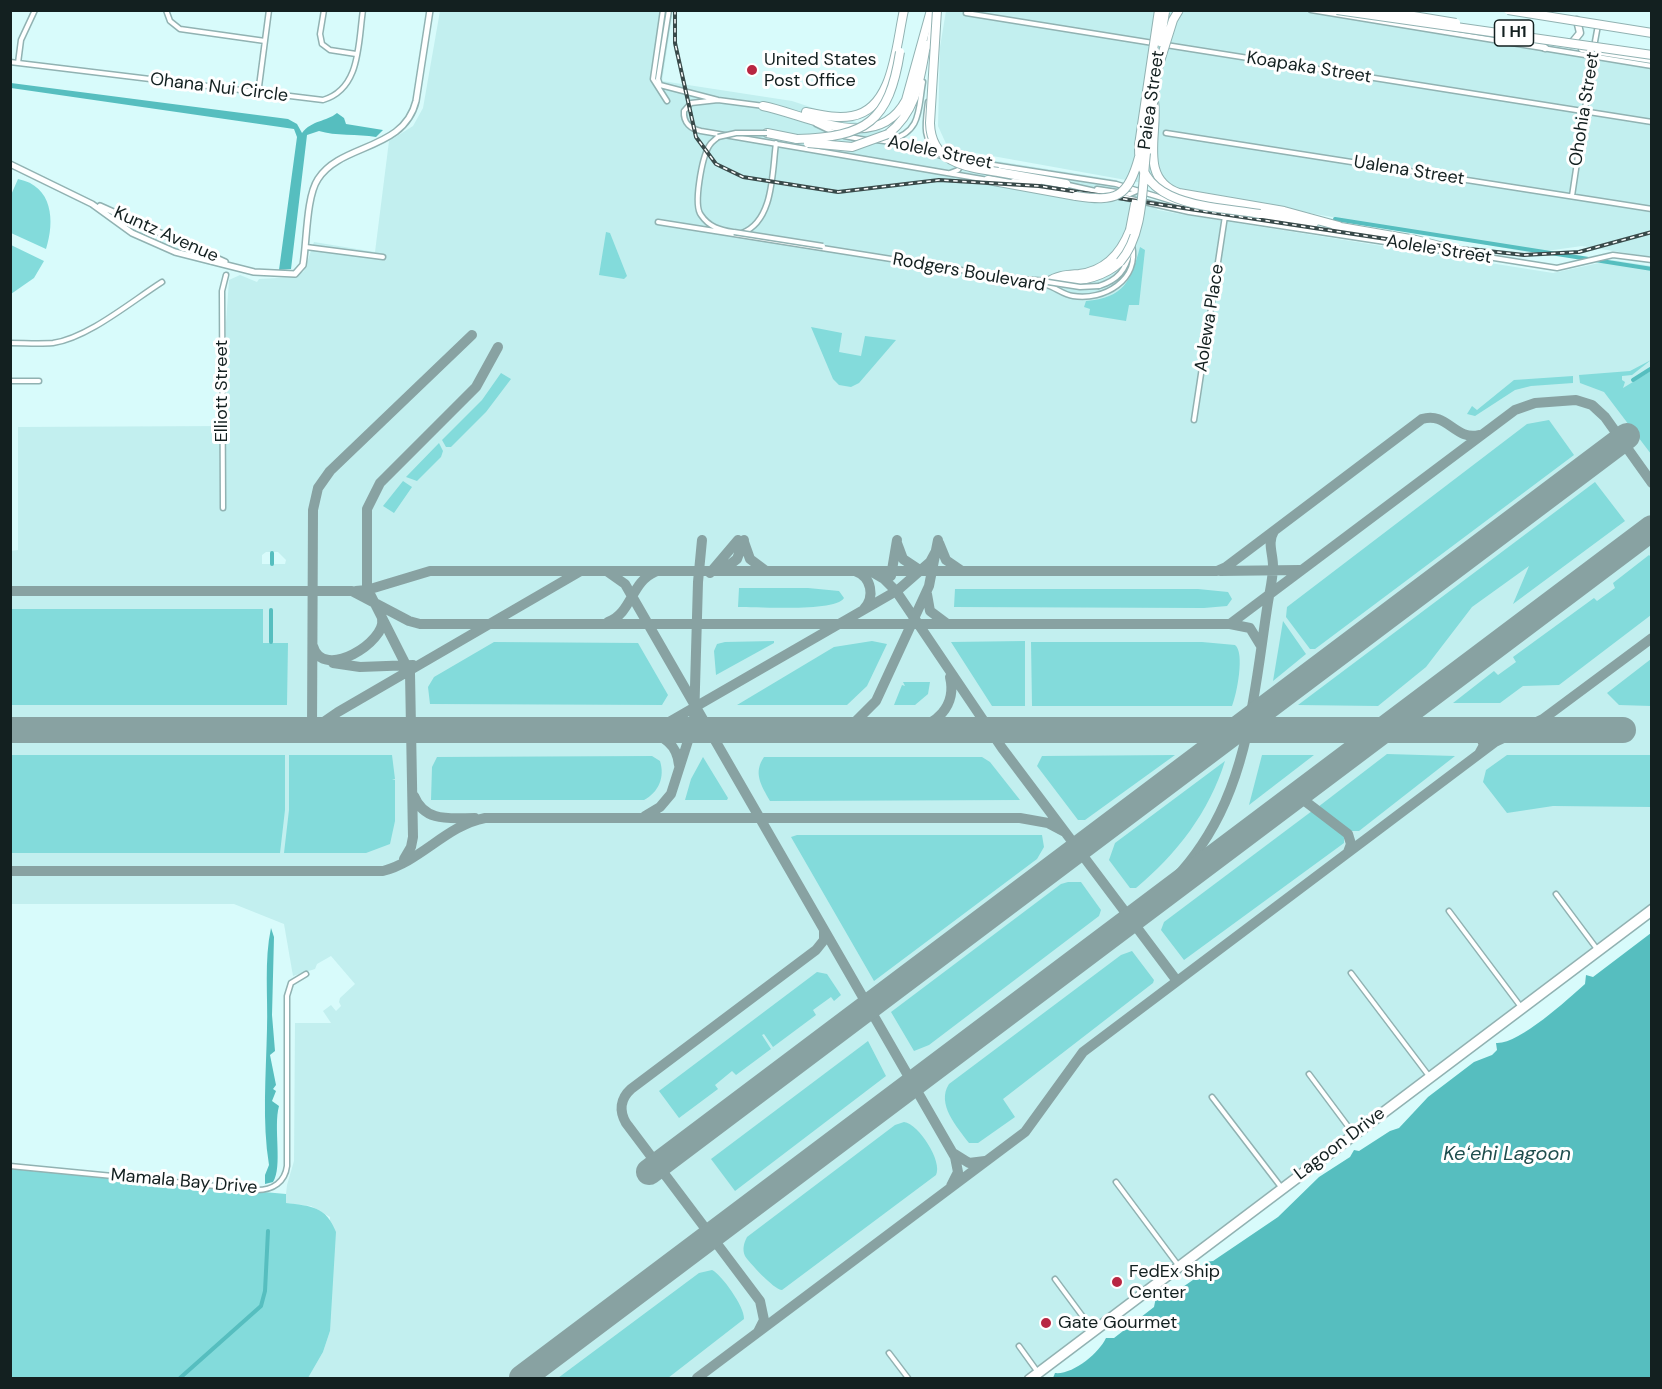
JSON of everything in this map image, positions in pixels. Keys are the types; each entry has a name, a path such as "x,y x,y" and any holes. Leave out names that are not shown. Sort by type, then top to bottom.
{"highway":[{"path":"763,106 840,117 860,114 874,106 887,81 905,10"},
{"path":"797,139 826,138 845,134 863,126 878,114 893,89 905,10"},
{"path":"763,106 855,129 874,128 893,118 906,100 935,10"},
{"path":"767,133 834,147 852,147 877,140 894,129 907,113 916,95 935,10"},
{"path":"935,10 930,123 933,141 940,153 950,161 966,167 1066,184"},
{"path":"1159,10 1139,145 1140,161 1146,175 1157,189 1175,199 1260,210"},
{"path":"1048,282 1057,276 1096,269 1119,252 1130,230 1154,99 1166,10"},
{"path":"1157,71 1173,20 1179,10"},
{"name":"I H1","path":"1377,10 1652,55"},
{"name":"I H1","path":"1508,10 1652,32"},
{"path":"1338,12 1652,55"},
{"path":"1154,99 1156,113 1152,162 1158,178 1165,186 1179,193 1416,240 1475,255"},
{"path":"988,180 1076,196 1110,198 1130,185 1154,99"},
{"path":"1029,281 1080,280 1110,270 1125,256 1134,237 1145,152"}],"main road":[{"path":"1338,12 1350,10 1561,45 1593,53 1606,52 1652,60"},
{"path":"1528,10 1652,32"},
{"path":"1561,45 1573,43 1579,37 1579,23 1572,17"},
{"path":"1403,19 1412,27"},
{"path":"1532,40 1545,48"},
{"path":"1606,52 1617,60"}],"street":[{"path":"18,63 21,40 35,10"},
{"path":"166,10 170,21 180,29 265,41"},
{"path":"258,93 269,10"},
{"path":"324,10 320,34 322,44 330,50 356,54"},
{"name":"Ohana Nui Circle","path":"10,62 311,100 328,98 338,93 350,80 363,10"},
{"path":"231,265 262,274 292,275 302,268 313,193 318,178 332,165 396,132 411,114 416,101 430,10"},
{"path":"663,10 652,79 667,101"},
{"path":"655,65 660,68 669,10"},
{"path":"883,141 907,134 916,122 935,10"},
{"path":"935,10 924,129 927,143 940,156"},
{"name":"Paiea Street","path":"1140,190 1166,10"},
{"path":"1311,10 1338,12 1412,27 1545,48 1593,53 1652,66"},
{"name":"Koapaka Street","path":"966,13 1652,122"},
{"name":"Ohohia Street","path":"1572,196 1599,22"},
{"name":"Aolele Street","path":"660,68 658,79 662,86 718,99 763,106 802,118 847,137 908,144 940,156 1116,184 1225,216"},
{"name":"Aolele Street","path":"718,99 689,105 684,115 688,125 695,130 946,174 988,180 1066,184 1138,203 1553,267 1623,255 1652,260"},
{"path":"767,133 728,133 718,136 708,147 698,207 701,216 715,228 1080,287 1099,286 1114,280 1123,271 1131,245"},
{"name":"Ualena Street","path":"1166,133 1652,209"},
{"path":"739,235 749,231 758,222 768,199 776,143"},
{"path":"1116,184 1131,177 1145,152"},
{"path":"946,174 958,170 964,160"},
{"name":"Kuntz Avenue","path":"10,164 92,204 231,265"},
{"path":"1091,189 1130,194 1140,190"},
{"name":"Rodgers Boulevard","path":"658,222 1029,281 1074,296 1102,294 1119,285 1129,273 1140,190"},
{"name":"Kuntz Avenue","path":"92,204 132,233 175,252 231,265"},
{"path":"1135,221 1146,209 1156,206"},
{"name":"Aolewa Place","path":"1194,420 1225,216"},
{"path":"306,247 383,257"},
{"name":"Elliott Street","path":"223,508 222,291 226,275"},
{"path":"10,343 53,343 70,339 88,330 162,282"},
{"path":"10,381 39,381"},
{"path":"1556,894 1599,951"},
{"name":"Lagoon Drive","path":"1599,951 1652,908"},
{"path":"1449,911 1522,1009"},
{"name":"Lagoon Drive","path":"1028,1378 1038,1375 1652,913"},
{"path":"1351,973 1431,1078"},
{"name":"Mamala Bay Drive","path":"10,1166 257,1190 278,1184 285,1175 287,1166 287,996 293,981 306,974"},
{"path":"1309,1074 1355,1135"},
{"path":"1212,1097 1282,1190"},
{"path":"1116,1182 1180,1267"},
{"path":"1055,1279 1094,1331"},
{"path":"1019,1346 1038,1375"},
{"path":"889,1353 908,1378"}],"shaded area":[{"path":"440,11 673,11 662,81 792,101 952,154 1117,180 1158,210 1553,273 1613,260 1651,266 1651,903 1022,1378 308,1378 323,1352 330,1331 330,1217 311,1206 285,1203 287,1185 294,1161 295,1023 331,1023 323,1011 331,1005 336,1011 341,1006 340,998 355,984 331,956 317,964 315,969 293,976 284,924 234,904 11,904 10,551 18,550 18,427 226,426 226,323 229,280 240,275 257,282 259,279 295,277 304,271 314,242 375,252 389,141 413,126 423,108","holes":["266,552 278,552 286,560 285,564 262,564 262,555"]},
{"path":"946,11 1339,11 1651,64 1651,257 1582,246 1532,253 948,148 938,126 940,47"},
{"path":"18,179 30,183 45,197 50,216 46,249 11,233 11,195"},
{"path":"606,232 610,233 627,276 624,279 599,275"},
{"path":"11,245 44,261 34,278 11,294"},
{"path":"1140,247 1145,250 1139,305 1129,305 1126,321 1089,315 1090,309 1084,307 1086,301 1109,296 1124,286 1133,269"},
{"path":"811,327 842,333 839,352 861,356 865,336 896,340 859,383 851,387 839,385 833,379"},
{"path":"1651,360 1632,375 1622,376 1622,380 1625,382 1623,388 1651,371 1651,454 1604,392 1580,383 1579,375 1630,371"},
{"path":"501,373 511,379 486,412 451,447 446,447 442,440 482,400"},
{"path":"1573,376 1573,383 1531,386 1515,390 1475,416 1467,414 1472,406 1477,410 1514,380"},
{"path":"1549,420 1574,455 1315,649 1310,649 1286,617 1287,607 1527,424"},
{"path":"439,443 443,451 441,457 417,481 406,477"},
{"path":"403,481 412,487 394,513 383,506"},
{"path":"1595,482 1625,521 1513,604 1529,566 1472,607 1426,667 1378,706 1298,705"},
{"path":"1649,555 1652,558 1651,615 1559,685 1523,686 1500,703 1453,703 1494,671 1498,675 1516,662 1513,657 1594,598 1597,601 1615,588 1613,583"},
{"path":"739,588 808,588 839,591 844,598 838,602 812,607 738,607"},
{"path":"955,589 1198,589 1228,592 1232,599 1227,606 1204,608 954,607"},
{"path":"11,609 263,609 263,643 288,643 287,705 11,705"},
{"path":"1283,621 1306,654 1273,681"},
{"path":"774,641 716,675 714,651 717,644"},
{"path":"872,641 887,644 867,686 847,705 737,705 834,647"},
{"path":"1025,641 1025,706 992,706 951,642"},
{"path":"494,642 638,643 668,695 662,705 430,704 428,687 434,677"},
{"path":"1031,642 1202,642 1235,645 1238,649 1240,664 1234,700 1232,706 1032,706"},
{"path":"1651,659 1651,706 1619,705 1607,693"},
{"path":"903,682 930,682 928,694 915,705 894,705 902,685 905,686"},
{"path":"1387,754 1455,756 1359,831 1349,831 1318,807"},
{"path":"11,755 285,755 285,810 280,853 11,853"},
{"path":"289,755 392,755 395,779 392,780 395,780 395,821 390,844 366,853 284,853 289,810"},
{"path":"1175,755 1085,820 1078,820 1037,766 1042,756"},
{"path":"1262,755 1314,755 1249,805"},
{"path":"1507,755 1651,755 1651,807 1553,806 1507,813 1483,782 1486,770"},
{"path":"652,756 660,761 662,773 660,784 654,793 644,800 431,800 432,767 437,757"},
{"path":"703,757 728,798 727,800 685,800 691,779"},
{"path":"764,757 982,757 990,762 1020,800 770,801 761,784 759,774"},
{"path":"1225,761 1210,798 1190,831 1151,875 1136,888 1130,888 1109,860 1115,843"},
{"path":"1312,811 1344,835 1344,843 1184,960 1161,930 1164,922"},
{"path":"797,835 1042,835 1044,847 1037,859 874,981 791,837"},
{"path":"1081,882 1101,910 1099,916 929,1045 914,1051 891,1012 1061,884"},
{"path":"1132,951 1154,980 1153,983 1003,1099 1015,1117 978,1143 969,1143 954,1123 946,1107 945,1099 949,1084 1121,955"},
{"path":"817,972 827,974 841,995 834,1001 831,997 813,1010 816,1015 773,1047 764,1034 762,1035 771,1049 736,1075 732,1071 715,1085 718,1089 679,1118 659,1091"},
{"path":"868,1041 886,1076 735,1191 711,1159"},
{"path":"904,1122 916,1129 928,1144 936,1162 936,1175 782,1290 778,1289 745,1256 744,1246 747,1237 895,1125"},
{"path":"10,1169 286,1194 286,1203 310,1207 322,1212 332,1223 336,1232 330,1331 323,1352 308,1378 11,1378"},
{"path":"712,1270 732,1291 741,1307 744,1319 668,1378 558,1378 699,1273"}],"water":[{"path":"11,83 288,119 297,124 302,133 310,126 337,113 344,118 346,124 383,130 376,137 319,131 307,135 291,269 279,270 297,137 294,129 11,88"},
{"path":"271,928 274,937 272,1015 275,1051 270,1055 276,1085 273,1089 276,1091 272,1101 279,1106 277,1115 278,1157 273,1182 265,1184 265,1175 269,1165 265,1098 267,966"},
{"name":"Keʻehi Lagoon","path":"1651,933 1651,1378 1053,1378 1055,1373 1062,1373 1085,1362 1098,1350 1106,1338 1114,1338 1154,1307 1156,1297 1167,1298 1203,1273 1204,1262 1213,1261 1278,1217 1319,1177 1350,1157 1354,1150 1359,1151 1390,1131 1399,1128 1428,1097 1474,1062 1492,1055 1497,1050 1496,1043 1517,1037 1529,1029 1585,984 1586,975 1593,977"}],"waterway":[{"path":"1335,219 1652,269"},
{"path":"1633,380 1652,368"},
{"path":"272,553 272,564"},
{"path":"271,610 271,642"},
{"path":"180,1378 261,1306 265,1291 268,1231"}],"taxiway":[{"path":"312,730 313,510 318,488 330,471 472,335"},
{"path":"404,859 411,847 413,837 410,673 367,588 367,509 380,483 476,387 498,347"},
{"path":"10,591 352,591 409,621 420,624 1230,624 1515,410 1535,403 1576,400 1592,405 1605,417 1652,483"},
{"path":"356,591 367,590 430,571 1217,571 1226,567 1422,419 1438,419 1463,434 1479,435"},
{"path":"1140,913 1172,881 1201,846 1230,790 1240,759 1254,697 1272,575 1271,544 1274,531"},
{"path":"645,816 660,807 671,794 694,722 698,582 702,540"},
{"path":"710,573 738,540"},
{"path":"723,570 737,559 744,540"},
{"path":"891,576 897,540"},
{"path":"823,730 855,722 876,701 929,586 938,540"},
{"path":"744,542 750,559 766,571"},
{"path":"897,543 903,559 921,571"},
{"path":"939,543 946,560 962,571"},
{"path":"638,730 655,728 669,722 898,590 930,562 937,549"},
{"path":"1220,571 1300,570"},
{"path":"855,571 865,578 870,588 870,599 864,609"},
{"path":"312,730 338,712 579,572"},
{"path":"608,572 625,584 955,1157 958,1172 951,1186"},
{"path":"608,622 622,612 641,583 655,572"},
{"path":"872,572 884,579 896,591 1002,748 1177,981"},
{"path":"927,594 930,611 946,623"},
{"path":"313,646 319,656 329,660 341,659 365,647 375,638 381,628 382,619"},
{"path":"1230,624 1250,628 1261,646"},
{"path":"697,1378 1025,1132 1083,1052 1495,742 1543,719 1652,638"},
{"path":"333,663 360,667 413,665"},
{"path":"909,730 928,724 942,713 950,697 950,677"},
{"path":"1449,730 1471,731 1479,734 1484,745 1479,754"},
{"path":"644,731 658,735 668,742 676,752 679,765"},
{"path":"1297,795 1348,834 1351,844 1348,852"},
{"path":"414,796 419,805 432,815 448,818 475,818"},
{"path":"10,871 383,871 409,860 458,828 485,818 1020,818 1048,823 1065,832"},
{"path":"758,1332 764,1320 760,1301 626,1123 622,1114 622,1105 631,1089 816,950 824,940 824,930"},
{"path":"953,1153 969,1163 985,1161"}],"runway":[{"path":"649,1172 1627,436"},
{"path":"522,1378 1652,528"},
{"path":"10,730 1623,730"}],"railway":[{"path":"675,10 675,43 696,137 716,164 743,177 838,192 939,180 1039,186 1406,242 1524,255 1579,252 1652,232"}],"place":[{"name":"United States Post Office","path":"752,70"},
{"name":"FedEx Ship Center","path":"1117,1282"},
{"name":"Gate Gourmet","path":"1046,1323"}]}
